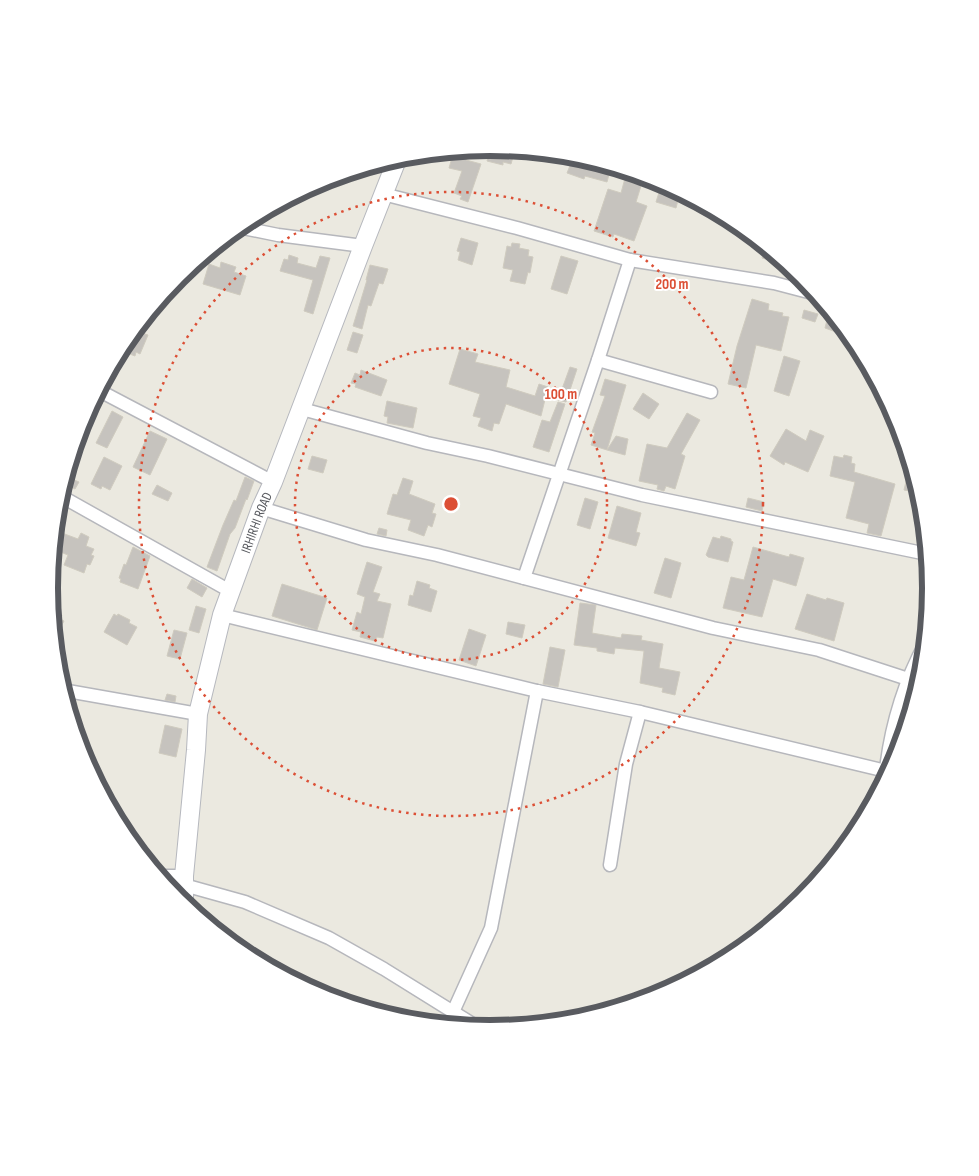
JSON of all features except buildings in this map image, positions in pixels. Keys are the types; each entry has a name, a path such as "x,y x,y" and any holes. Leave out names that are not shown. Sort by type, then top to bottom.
{"street":[{"name":"IRHIRHI ROAD","path":"184,893 198,714 222,615 261,508 302,409 394,167"},
{"path":"383,194 517,228 630,260 774,283 802,290"},
{"path":"249,229 278,235 363,246"},
{"path":"524,578 630,260"},
{"path":"598,360 711,392"},
{"path":"104,393 273,482"},
{"path":"302,409 427,443 488,456 642,495 920,553"},
{"path":"67,500 230,591"},
{"path":"261,508 366,540 438,554 713,628 819,650 908,679"},
{"path":"222,615 537,691 640,712 880,772"},
{"path":"889,753 893,724 903,691 914,667"},
{"path":"70,691 198,714"},
{"path":"453,1012 491,928 537,691"},
{"path":"610,864 626,764 640,712"},
{"path":"170,878 184,880 245,902 329,938 384,969 465,1019"}]}
